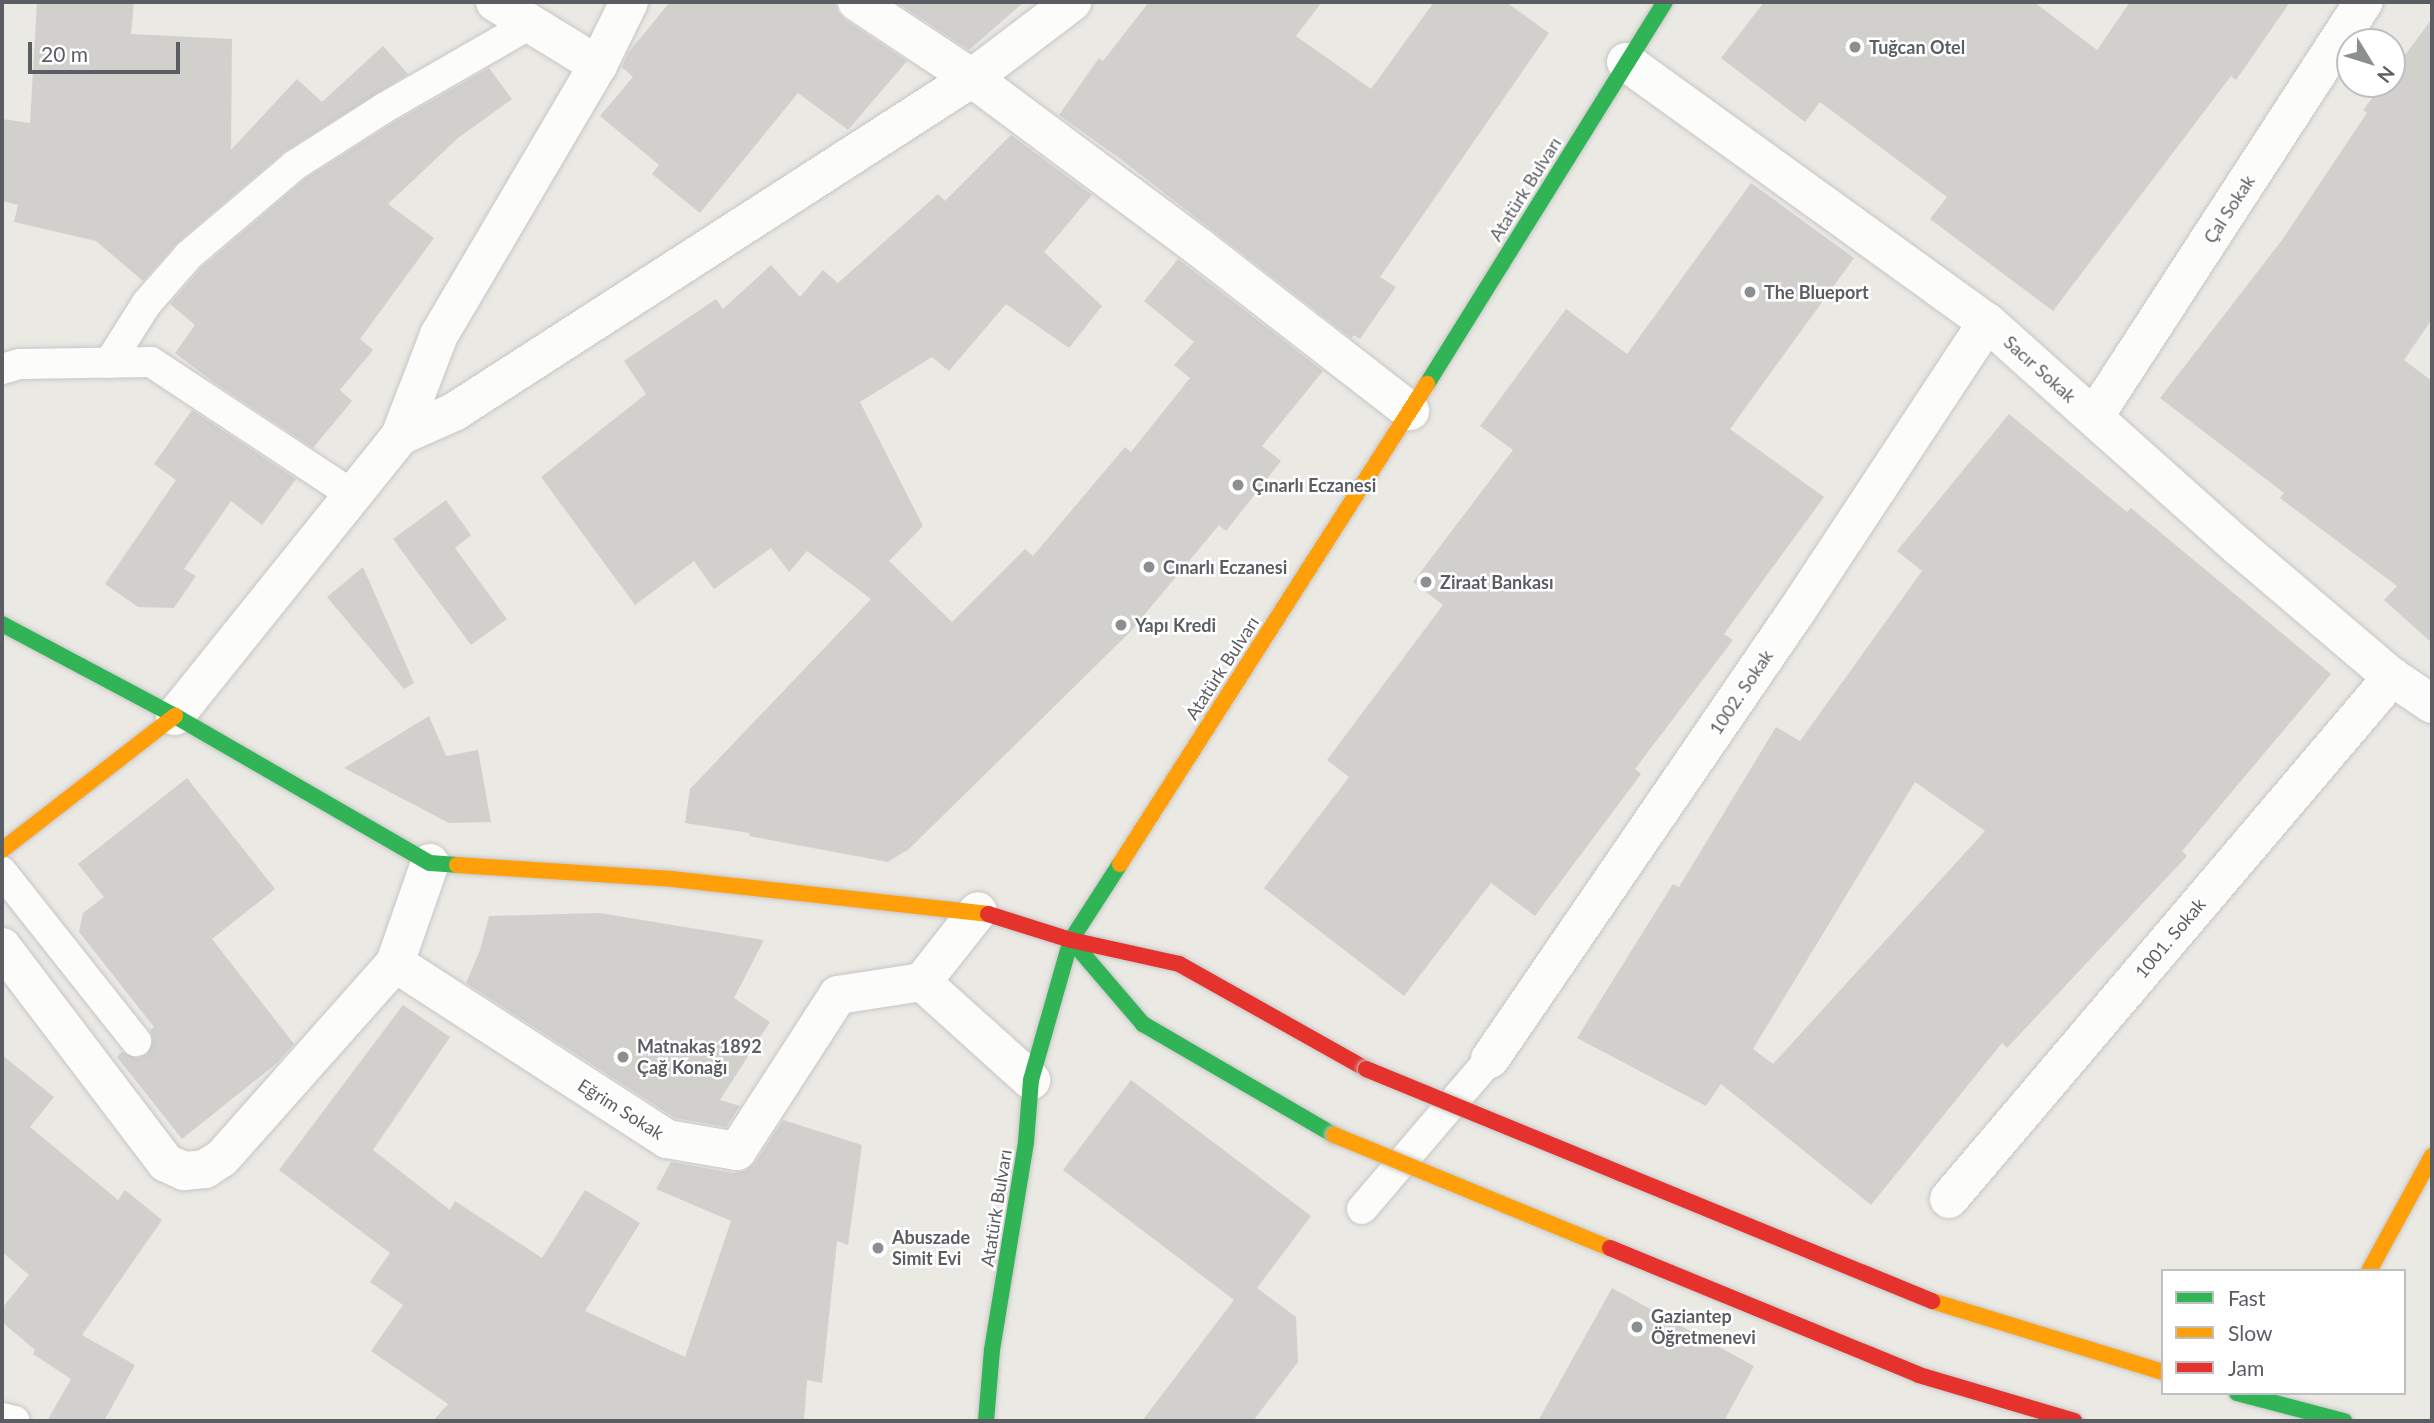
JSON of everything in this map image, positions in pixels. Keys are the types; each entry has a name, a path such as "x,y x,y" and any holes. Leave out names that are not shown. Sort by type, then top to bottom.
{"main road":[{"name":"Atatürk Bulvarı","path":"986,1421 992,1350 1026,1142 1031,1080 1071,940 1410,411 1665,2"},
{"path":"2,624 175,716 430,863 672,879 978,911 1071,940 1179,964 1366,1069 1944,1306 2161,1371"},
{"path":"2,850 175,716"},
{"path":"1071,940 1143,1024 1334,1135 1919,1375 2074,1421"},
{"path":"2370,1269 2432,1156"},
{"path":"2245,1395 2344,1421"},
{"path":"2285,1421 2300,1395"}],"street":[{"path":"495,2 598,65"},
{"path":"175,716 400,436 439,335 598,65 629,2"},
{"path":"857,2 972,78 1189,240 1410,411"},
{"path":"400,436 454,412 972,78 1072,2"},
{"name":"Çal Sokak","path":"2094,417 2364,2"},
{"name":"Sacır Sokak","path":"1626,62 1987,322 2239,547 2392,677 2432,704"},
{"name":"1002. Sokak","path":"1490,1059 1788,624 1987,322"},
{"name":"1001. Sokak","path":"1949,1199 2392,677"},
{"path":"2,947 166,1163 184,1171 205,1169 222,1158 395,964 430,863"},
{"path":"978,911 922,982 1031,1080"},
{"name":"Eğrim Sokak","path":"395,964 667,1139 737,1151 838,995 922,982"}],"lane":[{"path":"109,362 147,303 189,255 295,165 384,108 530,24"},
{"path":"2,369 20,364 151,362 351,494"},
{"path":"2,872 136,1041"},
{"path":"1362,1209 1490,1059"},
{"path":"2,1418 15,1421"}],"building":[{"path":"37,2 134,2 131,34 232,39 231,150 297,79 322,102 383,46 408,74 284,152 178,242 143,281 96,241 14,222 18,205 2,201 2,119 30,123"},
{"path":"670,2 835,2 838,12 845,20 907,61 848,130 798,93 700,213 652,174 659,165 600,116 633,77 622,67 628,53"},
{"path":"896,2 1024,2 969,50"},
{"path":"1149,2 1322,2 1296,36 1371,89 1434,2 1506,2 1549,33 1380,277 1396,287 1360,339 1354,335 1351,338 1122,160 1059,115 1099,58 1103,61"},
{"name":"Tuğcan Otel","path":"1764,2 2034,2 2097,50 2130,2 2290,2 2236,80 2231,76 2053,311 1930,219 1947,197 1820,102 1805,122 1721,58"},
{"path":"2432,19 2432,319 2404,360 2432,381 2432,643 2384,600 2397,586 2280,498 2284,493 2160,398 2282,240 2367,113 2363,110 2372,98 2406,98 2406,53"},
{"path":"489,68 512,99 458,138 388,204 434,238 360,339 373,350 340,390 352,401 313,448 175,353 195,325 170,304 201,268 305,179 393,123"},
{"path":"1011,135 1092,195 1044,252 1102,306 1069,348 1006,304 949,371 932,357 860,402 923,526 889,561 952,622 1025,549 1033,556 1125,447 1131,452 1190,378 1174,365 1194,342 1144,301 1178,259 1323,371 1262,446 1281,461 1226,531 1219,525 1130,632 909,849 888,862 749,836 750,833 685,823 690,789 871,599 807,551 789,572 771,548 714,589 694,561 635,605 541,477 646,394 624,361 716,299 723,309 771,265 800,297 823,270 838,283 938,194 945,201"},
{"path":"1751,183 1854,258 1730,429 1824,497 1724,634 1733,640 1635,769 1641,774 1535,916 1491,883 1404,996 1264,888 1349,777 1327,760 1443,605 1413,582 1513,450 1480,426 1566,309 1627,354"},
{"path":"192,410 296,479 262,525 231,501 184,569 196,576 174,608 138,607 105,584 176,480 154,464"},
{"path":"2009,414 2127,512 2131,508 2331,674 2182,851 2187,856 2007,1048 2002,1043 1871,1205 1721,1084 1706,1106 1577,1038 1673,884 1679,887 1776,727 1800,741 1922,571 1897,551","holes":["1915,782 1985,831 1773,1064 1753,1049"]},
{"path":"446,500 471,535 455,548 507,619 471,645 393,539"},
{"path":"363,567 414,683 404,689 327,597"},
{"path":"429,716 446,756 478,750 491,822 449,823 344,768"},
{"path":"187,778 275,889 212,939 294,1044 277,1063 182,1139 117,1057 122,1052 138,1058 147,1054 153,1039 150,1030 154,1027 79,932 83,913 104,897 78,864"},
{"path":"600,913 764,940 734,998 770,1022 720,1100 740,1106 726,1127 675,1118 466,983 480,950 489,916"},
{"path":"403,1005 450,1037 373,1150 450,1210 455,1201 542,1258 585,1190 640,1223 585,1311 685,1357 731,1221 656,1189 671,1162 733,1173 745,1171 755,1163 783,1120 862,1145 848,1245 837,1241 822,1383 807,1380 804,1421 433,1421 448,1404 371,1351 403,1305 370,1282 390,1253 279,1170"},
{"path":"2,1055 54,1097 30,1127 118,1200 125,1190 162,1220 82,1335 135,1365 104,1421 47,1421 71,1379 33,1354 35,1350 2,1322 2,1308 29,1275 2,1252"},
{"path":"1131,1080 1311,1216 1257,1288 1296,1317 1298,1362 1253,1421 1142,1421 1234,1300 1063,1170"},
{"name":"Gaziantep Öğretmenevi","path":"1612,1288 1754,1366 1724,1421 1538,1421"}],"traffic: fast":[{"path":"1427,384 1665,2"},
{"path":"2,624 175,716 430,863 457,865"},
{"path":"986,1421 992,1350 1026,1142 1031,1080 1071,940 1120,864"},
{"path":"1071,940 1143,1024 1334,1135"},
{"path":"2245,1395 2344,1421"}],"traffic: slow":[{"path":"1120,864 1427,384"},
{"path":"2,850 175,716"},
{"path":"457,865 672,879 988,914"},
{"path":"1334,1135 1610,1248"},
{"path":"2370,1269 2432,1156"},
{"path":"1932,1301 2161,1371"}],"traffic: jam":[{"path":"988,914 1071,940 1179,964 1366,1069"},
{"path":"1366,1069 1932,1301"},
{"path":"1610,1248 1919,1375 2074,1421"}],"place":[{"name":"Tuğcan Otel","path":"1855,47"},
{"name":"The Blueport","path":"1750,292"},
{"name":"Çınarlı Eczanesi","path":"1238,485"},
{"name":"Cınarlı Eczanesi","path":"1149,567"},
{"name":"Ziraat Bankası","path":"1426,582"},
{"name":"Yapı Kredi","path":"1121,625"},
{"name":"Matnakaş 1892 Çağ Konağı","path":"623,1057"},
{"name":"Abuszade Simit Evi","path":"878,1248"},
{"name":"Gaziantep Öğretmenevi","path":"1637,1327"}]}
